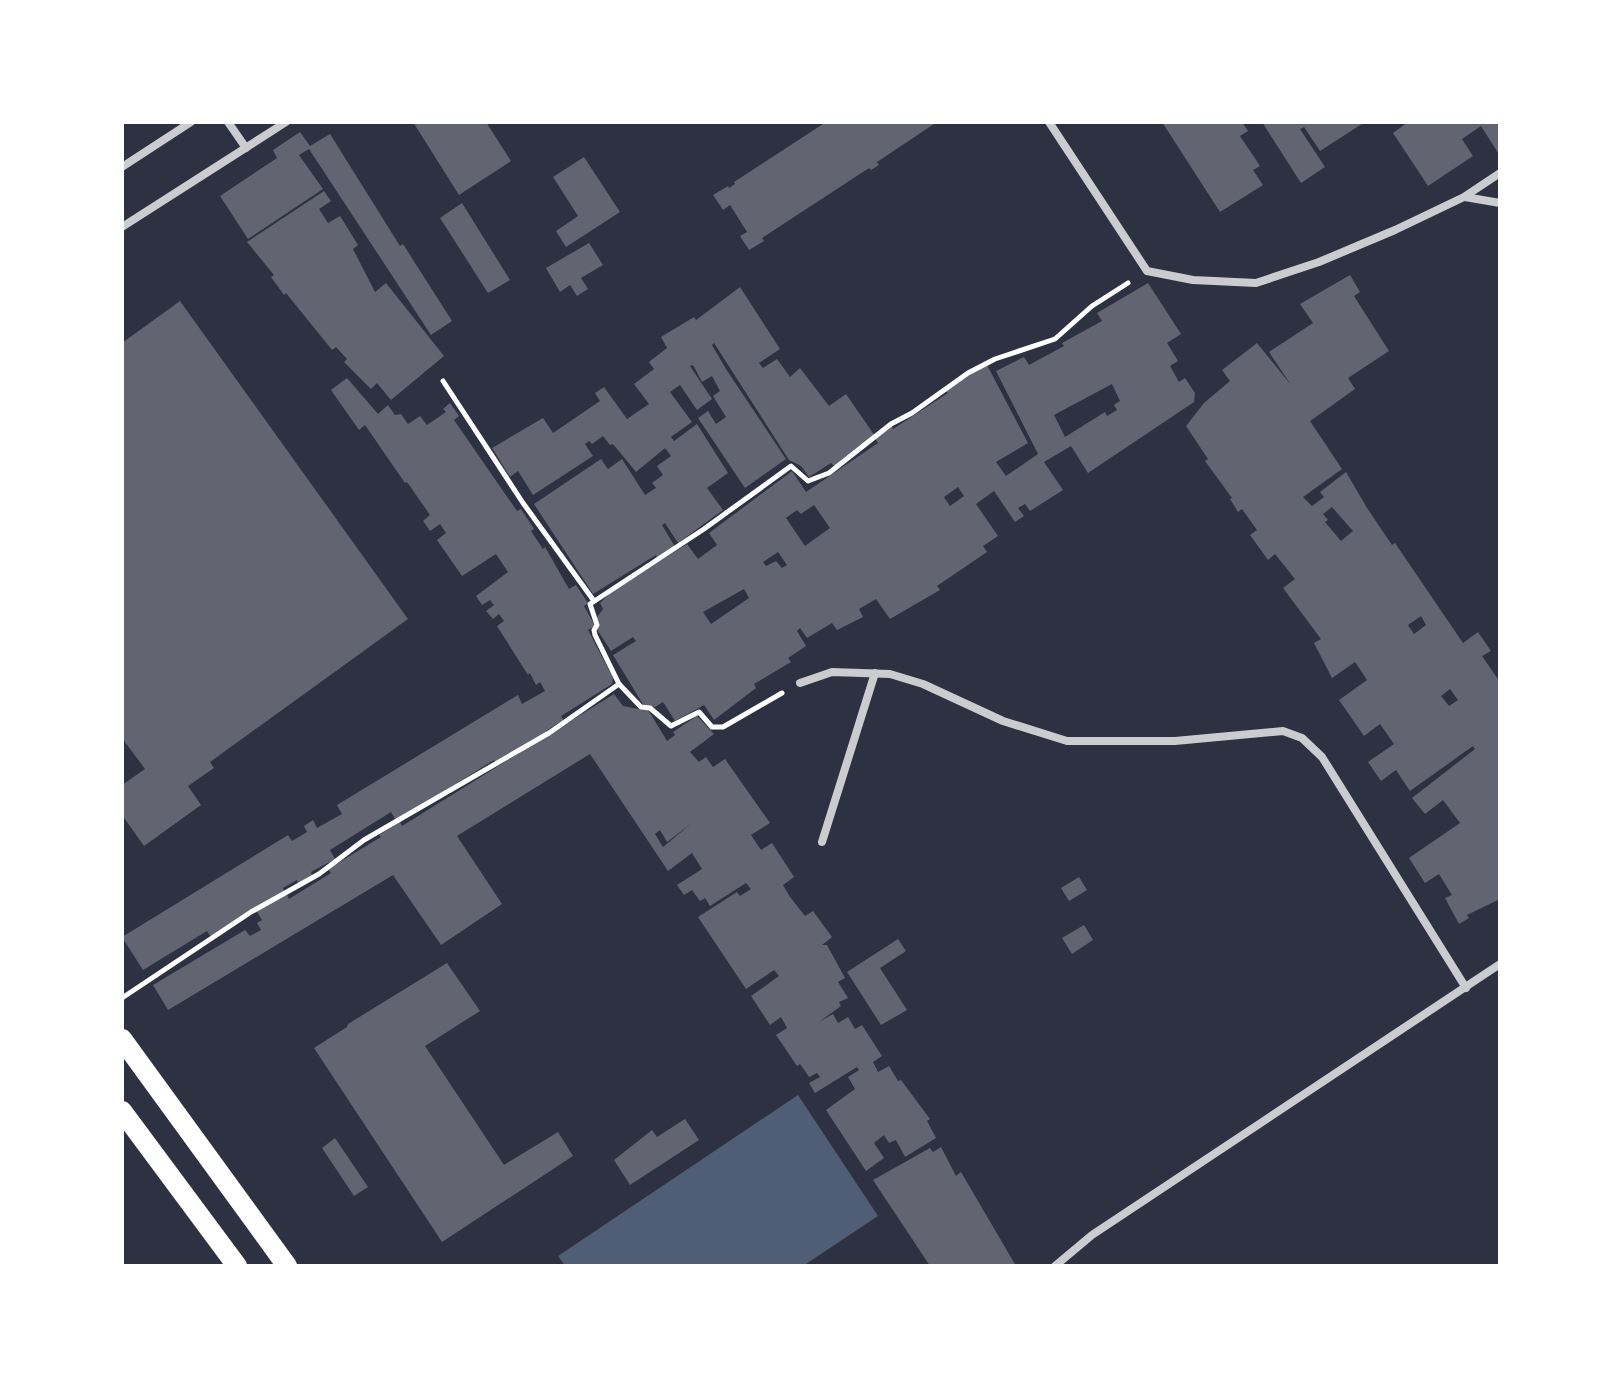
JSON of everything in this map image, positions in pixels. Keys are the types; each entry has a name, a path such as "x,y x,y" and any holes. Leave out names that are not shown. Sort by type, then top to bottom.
{"main road":[{"path":"122,1039 287,1266"},
{"path":"122,1111 237,1266"}],"street":[{"path":"122,167 191,122"},
{"path":"228,122 246,148"},
{"path":"122,227 286,122"},
{"path":"1049,122 1147,271 1193,280 1256,283 1319,262 1464,197 1500,173"},
{"path":"1464,197 1500,203"},
{"path":"800,683 832,672 890,674 923,684 1003,721 1067,741 1175,741 1283,731 1302,738 1322,757 1466,988"},
{"path":"822,842 875,673"},
{"path":"1055,1266 1092,1235 1500,964"}],"path":[{"path":"800,683 723,727 712,727 699,712 671,726 650,708 641,707 619,684 595,635 597,625 590,604 704,529 791,466 808,481 829,473 891,424 912,413 968,373 995,359 1055,339 1092,306 1147,271"},
{"path":"443,381 523,503 594,601"},
{"path":"122,998 251,912 319,874 364,840 549,733 619,684"}],"water":[{"path":"798,1095 878,1216 803,1266 565,1266 558,1256"}],"building":[{"path":"413,122 486,122 511,161 459,195"},
{"path":"826,122 937,122 877,162 879,165 871,170 869,168 762,238 764,241 749,250 740,236 747,232 730,205 723,210 713,195 729,188"},
{"path":"1162,122 1242,122 1248,131 1240,136 1260,166 1253,170 1263,185 1220,212"},
{"path":"1262,122 1365,122 1320,151 1304,127 1300,129 1325,167 1301,183"},
{"path":"1408,122 1500,122 1500,156 1481,126 1462,139 1473,156 1428,186 1393,133"},
{"path":"300,132 310,146 330,134 400,246 403,244 452,321 431,335 309,149 299,155 323,189 248,239 220,196 277,158 273,150"},
{"path":"584,157 620,212 566,247 556,231 578,216 553,177"},
{"path":"324,191 331,201 319,209 328,223 340,216 358,245 353,249 375,292 386,283 444,356 391,400 377,383 371,389 344,362 347,359 336,347 332,350 286,293 284,295 271,277 274,275 247,242"},
{"path":"462,203 510,280 488,293 440,218"},
{"path":"589,243 603,265 581,278 588,289 577,296 570,285 560,292 546,268"},
{"path":"1350,275 1360,292 1354,296 1389,351 1348,378 1355,389 1310,421 1342,469 1303,497 1312,506 1324,497 1320,492 1346,472 1392,545 1395,543 1463,643 1478,632 1491,651 1482,656 1500,682 1500,899 1467,915 1469,918 1459,924 1445,898 1452,895 1439,874 1425,883 1409,858 1460,823 1443,800 1425,814 1412,798 1475,749 1473,746 1410,791 1396,770 1381,781 1368,762 1394,744 1380,724 1364,736 1339,700 1367,680 1355,662 1332,678 1314,643 1321,639 1283,588 1295,579 1275,554 1268,560 1250,535 1257,530 1242,509 1238,512 1186,426 1204,403 1230,381 1222,370 1257,343 1291,385 1269,352 1313,323 1300,304","holes":["1332,507 1353,531 1341,541 1325,522 1328,520 1323,514","1421,616 1426,625 1414,634 1408,625","1450,689 1458,700 1449,706 1441,696"]},
{"path":"1148,283 1181,334 1167,343 1178,361 1170,366 1179,382 1185,378 1195,393 1194,402 1088,473 1071,446 1044,462 1063,490 1030,511 1025,504 1018,508 1024,516 1015,522 994,491 976,504 998,536 983,546 987,552 937,586 940,590 890,619 876,599 859,609 863,617 837,630 832,623 807,638 800,628 797,631 806,646 788,658 791,662 754,684 756,688 714,720 704,705 675,721 663,702 655,707 644,706 613,655 636,641 633,637 611,651 596,628 595,620 603,609 600,603 612,591 687,544 698,559 717,545 709,533 792,471 806,492 878,443 875,438 892,426 893,429 948,393 945,390 965,376 987,365 1028,443 996,462 1006,476 1038,454 996,371 1024,357 1029,365 1064,346 1062,343 1102,321 1097,313","holes":["1112,384 1120,401 1114,405 1117,410 1107,416 1105,412 1065,437 1054,415","958,487 964,496 950,506 944,497","814,505 830,528 805,546 786,518 797,510 801,514","778,552 787,565 782,568 776,561 766,566 763,562","744,589 749,598 711,624 703,612"]},
{"path":"740,287 780,349 759,363 763,368 777,359 790,377 800,368 829,406 846,394 875,436 835,467 831,463 809,477 801,466 789,460 714,343 712,345 726,369 786,459 745,488 698,418 708,411 716,424 726,417 713,396 720,391 712,376 702,382 693,365 690,366 712,399 697,410 680,385 670,392 692,422 671,437 674,441 697,424 728,473 707,488 723,510 678,543 665,523 662,525 675,547 657,558 656,555 593,594 534,504 601,459 608,469 622,459 645,495 656,488 652,483 663,475 657,466 671,456 665,448 636,472 603,436 592,444 589,441 585,444 593,456 533,495 518,471 510,477 492,448 543,418 553,433 600,401 595,393 604,387 627,419 649,404 634,384 654,369 649,362 667,348 661,337 694,317 696,320"},
{"path":"180,301 408,619 210,762 214,768 188,786 201,805 144,846 122,815 122,785 145,769 122,738 122,343"},
{"path":"347,378 378,414 388,405 395,415 401,414 408,424 420,416 427,425 446,412 443,409 450,403 459,416 454,420 517,511 521,509 534,529 531,531 543,549 545,547 569,589 576,585 588,603 584,606 595,626 588,630 613,678 612,684 561,716 563,720 546,731 548,734 496,764 494,760 396,821 391,812 330,850 335,859 311,872 312,875 298,884 297,880 283,888 284,891 211,937 207,931 143,970 122,937 288,835 292,841 307,832 304,826 313,820 317,828 342,814 337,805 518,695 522,704 545,691 540,682 536,685 530,673 528,675 497,626 504,621 499,614 493,619 486,611 494,605 490,600 482,605 476,596 508,572 496,554 462,576 437,540 446,533 440,524 430,531 423,521 430,515 407,482 365,425 359,430 331,390"},
{"path":"614,694 623,706 647,708 667,741 675,735 673,732 697,716 714,734 690,752 699,762 706,757 713,767 725,759 770,823 751,835 761,850 772,843 794,877 783,885 790,897 805,916 813,911 832,937 822,945 827,945 845,978 838,982 848,998 839,1002 841,1006 819,1022 833,1014 838,1023 848,1017 855,1029 862,1025 882,1056 873,1062 878,1072 889,1066 930,1119 927,1121 936,1138 905,1157 896,1140 889,1143 884,1135 874,1143 884,1158 866,1171 826,1110 855,1089 848,1077 859,1070 857,1067 815,1093 809,1083 820,1077 817,1073 809,1077 800,1064 797,1066 776,1035 787,1028 781,1017 770,1025 751,996 779,976 774,970 746,989 698,917 737,892 740,896 751,889 746,883 710,906 705,898 700,901 692,890 684,895 677,885 702,869 692,853 668,871 590,754 457,836 502,904 441,945 393,875 168,1010 153,985 245,930 250,936 261,930 257,923 262,920 256,910 286,893 289,899 331,873 328,869 381,837 379,835 400,822 402,826","holes":["692,823 663,847 655,834 660,830 667,842"]},
{"path":"1079,877 1087,890 1069,901 1061,888"},
{"path":"1084,925 1093,940 1072,954 1062,938"},
{"path":"898,939 906,951 880,968 907,1010 881,1025 847,972"},
{"path":"447,963 480,1011 425,1046 504,1165 558,1132 573,1156 442,1242 314,1048"},
{"path":"685,1119 699,1140 630,1185 614,1160 652,1130 657,1137"},
{"path":"335,1138 368,1187 354,1196 322,1148"},
{"path":"941,1147 956,1176 961,1172 1016,1266 930,1266 873,1180 930,1148 933,1152"}]}
